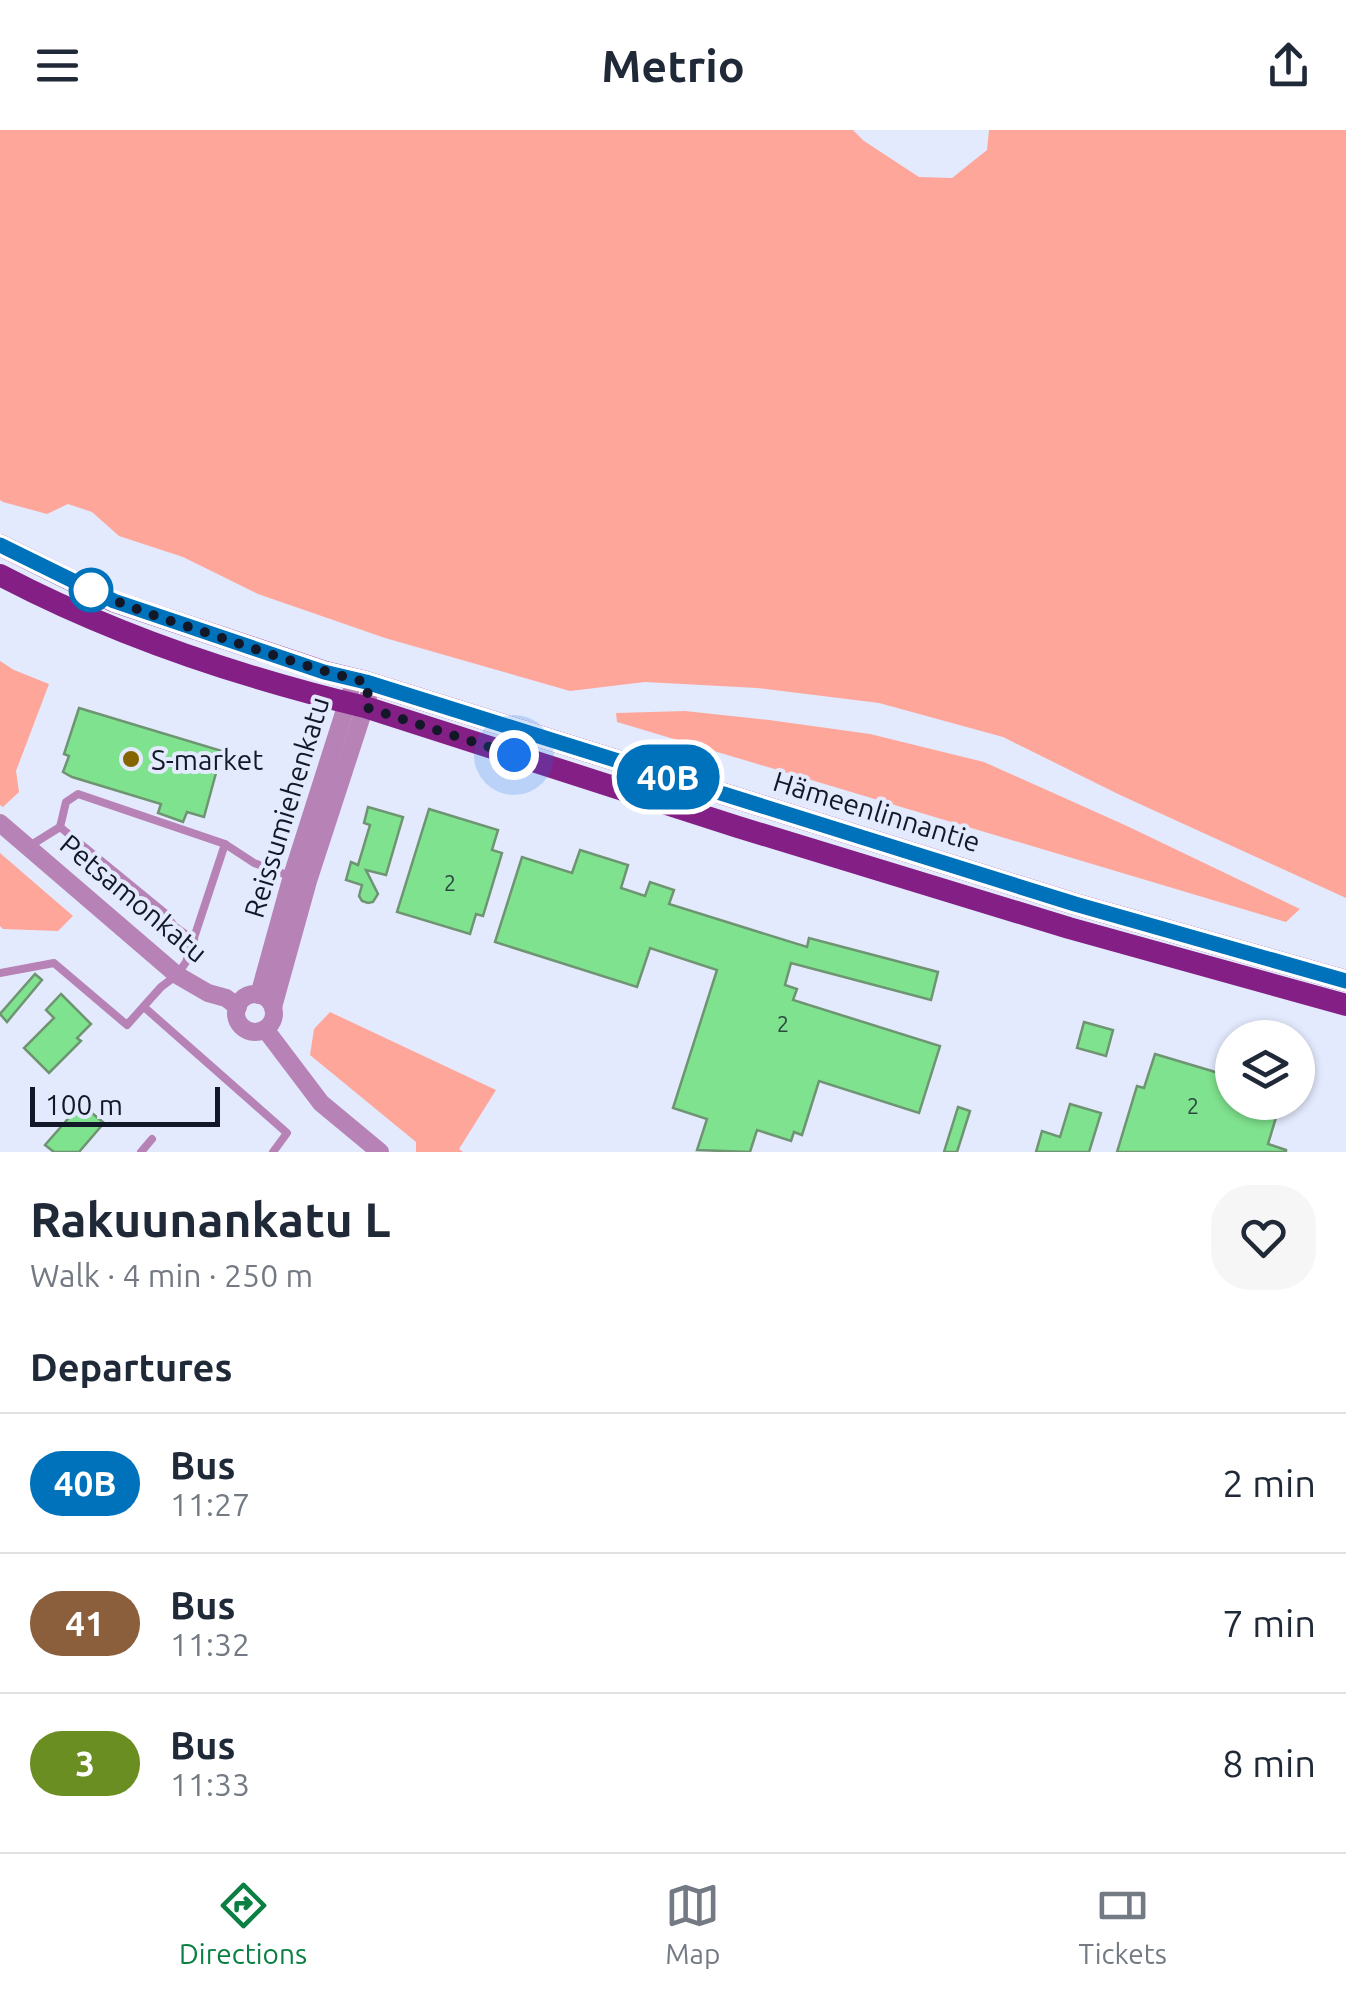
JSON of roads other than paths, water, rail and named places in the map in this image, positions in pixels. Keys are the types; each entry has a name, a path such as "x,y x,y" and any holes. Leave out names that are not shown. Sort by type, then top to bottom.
{"main road":[{"name":"Hämeenlinnantie","path":"0,545 114,601 324,672 1075,904 1346,981"},
{"name":"Hämeenlinnantie","path":"0,574 92,618 198,659 1014,911 1346,1005"}],"street":[{"name":"Reissumiehenkatu","path":"266,1001 356,705 368,691 366,682"},
{"name":"Petsamonkatu","path":"0,823 177,975 238,1007"},
{"path":"246,997 266,1001 273,1020 264,1029 252,1032 241,1025 238,1007 246,997"},
{"path":"264,1029 321,1103 378,1151"}],"lane":[{"path":"28,846 60,826 66,802 78,794 226,844 254,863 300,879"},
{"path":"60,826 194,940"},
{"path":"0,973 54,963 128,1025 186,962 226,844"},
{"path":"144,1007 287,1134 272,1152"},
{"path":"141,1152 152,1139"}],"place":[{"name":"S-market","path":"131,759"}]}
